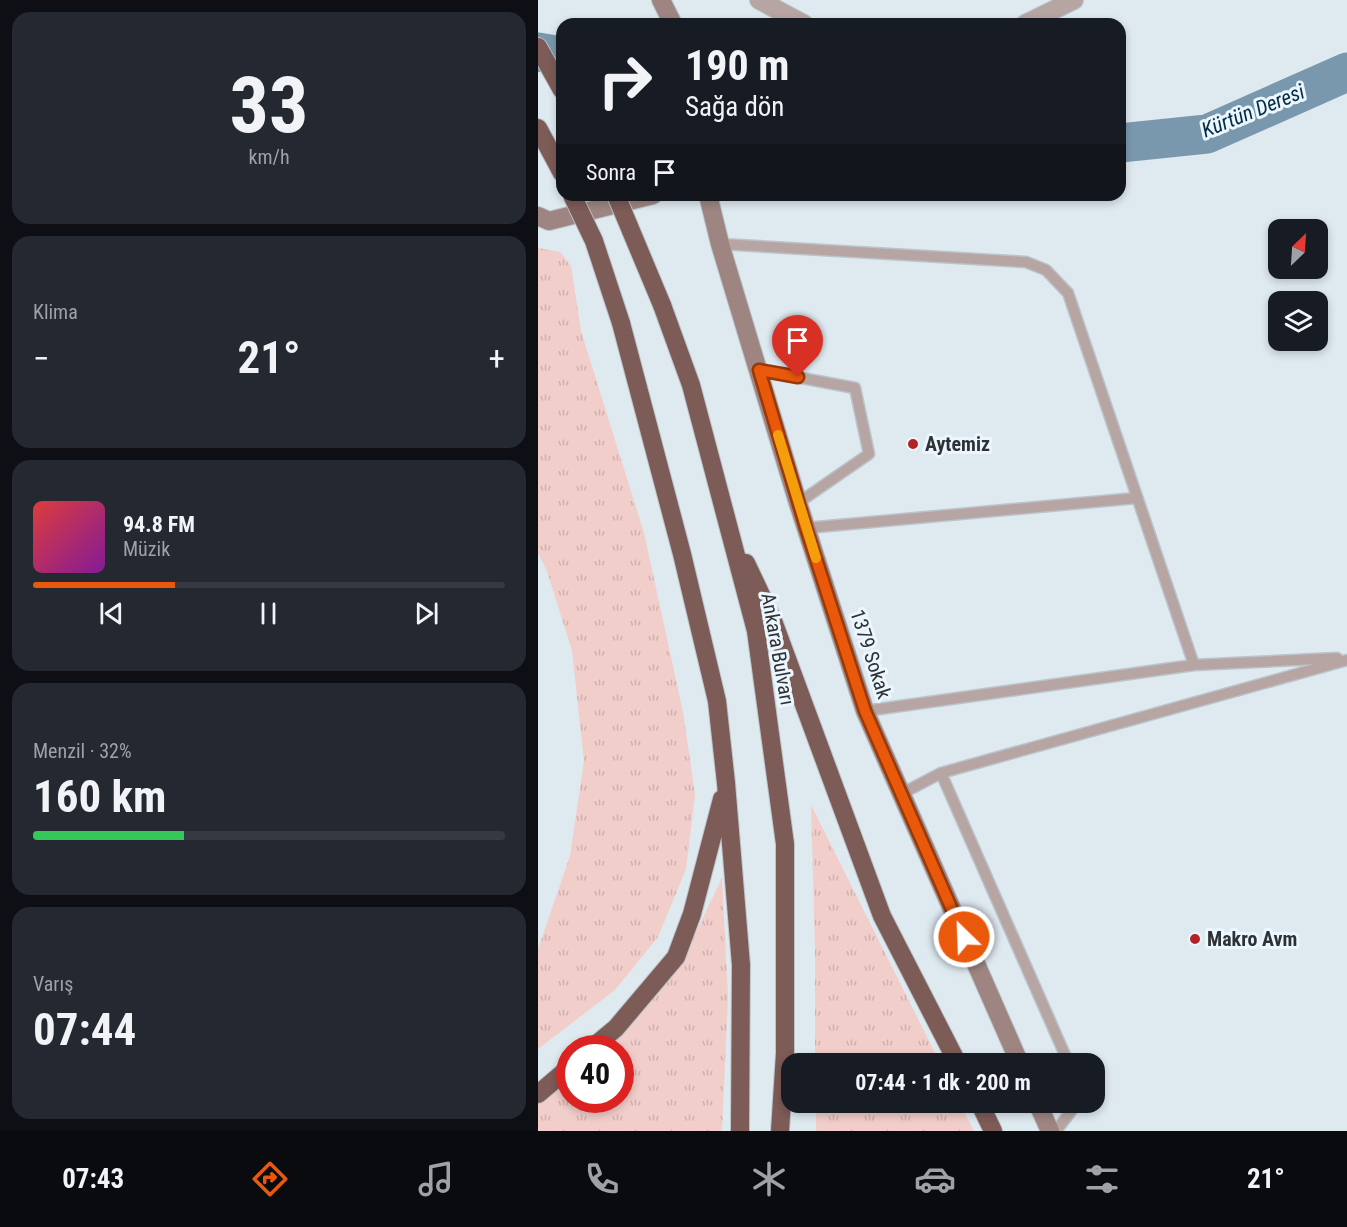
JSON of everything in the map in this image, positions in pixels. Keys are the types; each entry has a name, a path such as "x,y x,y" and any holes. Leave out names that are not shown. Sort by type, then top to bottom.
{"highway":[{"path":"538,47 556,79"},
{"path":"538,128 556,162"},
{"path":"575,201 594,242 621,323 682,554 717,701 742,965 740,1131"},
{"name":"Ankara Bulvarı","path":"618,201 691,385 756,631 785,844 785,1053 780,1131"},
{"path":"727,524 772,618 882,916 952,1053"},
{"path":"608,1035 676,957 692,914 726,783"},
{"path":"538,1094 556,1079"},
{"path":"984,1113 993,1131"}],"street":[{"path":"661,0 670,18"},
{"path":"759,0 793,18"},
{"path":"1037,18 1074,0"},
{"path":"538,216 549,221 629,201"},
{"name":"1379 Sokak","path":"709,201 720,244 798,503 865,711 1015,1053"},
{"path":"1042,1113 1050,1131"}],"lane":[{"path":"720,244 1026,262 1046,270 1068,293 1194,665"},
{"path":"759,370 855,388 869,454 798,503"},
{"path":"806,528 1137,498"},
{"path":"865,711 1194,665 1346,659"},
{"path":"901,794 942,774 1346,659"},
{"path":"942,774 1064,1053"},
{"path":"1056,1131 1070,1113"}],"green space":[{"path":"538,248 560,252 571,266 581,331 644,533 683,712 695,795 686,869 658,937 615,990 538,1049 538,949 570,856 584,761 572,651 547,571 538,553"},
{"path":"811,805 935,1053 815,1053"},
{"path":"722,878 728,997 722,1131 538,1131 538,1102 556,1089 556,1113 634,1113 634,1035 614,1035 687,951"},
{"path":"816,1113 964,1113 974,1131 816,1131"}],"waterway":[{"name":"Kürtün Deresi","path":"538,52 556,55"},
{"name":"Kürtün Deresi","path":"1126,142 1207,134 1347,72"}],"slow traffic":[{"path":"778,435 816,558"}],"place":[{"name":"Aytemiz","path":"913,444"},
{"name":"Makro Avm","path":"1195,939"}],"route":[{"path":"798,377 759,370 806,528 865,711 964,937"}]}
